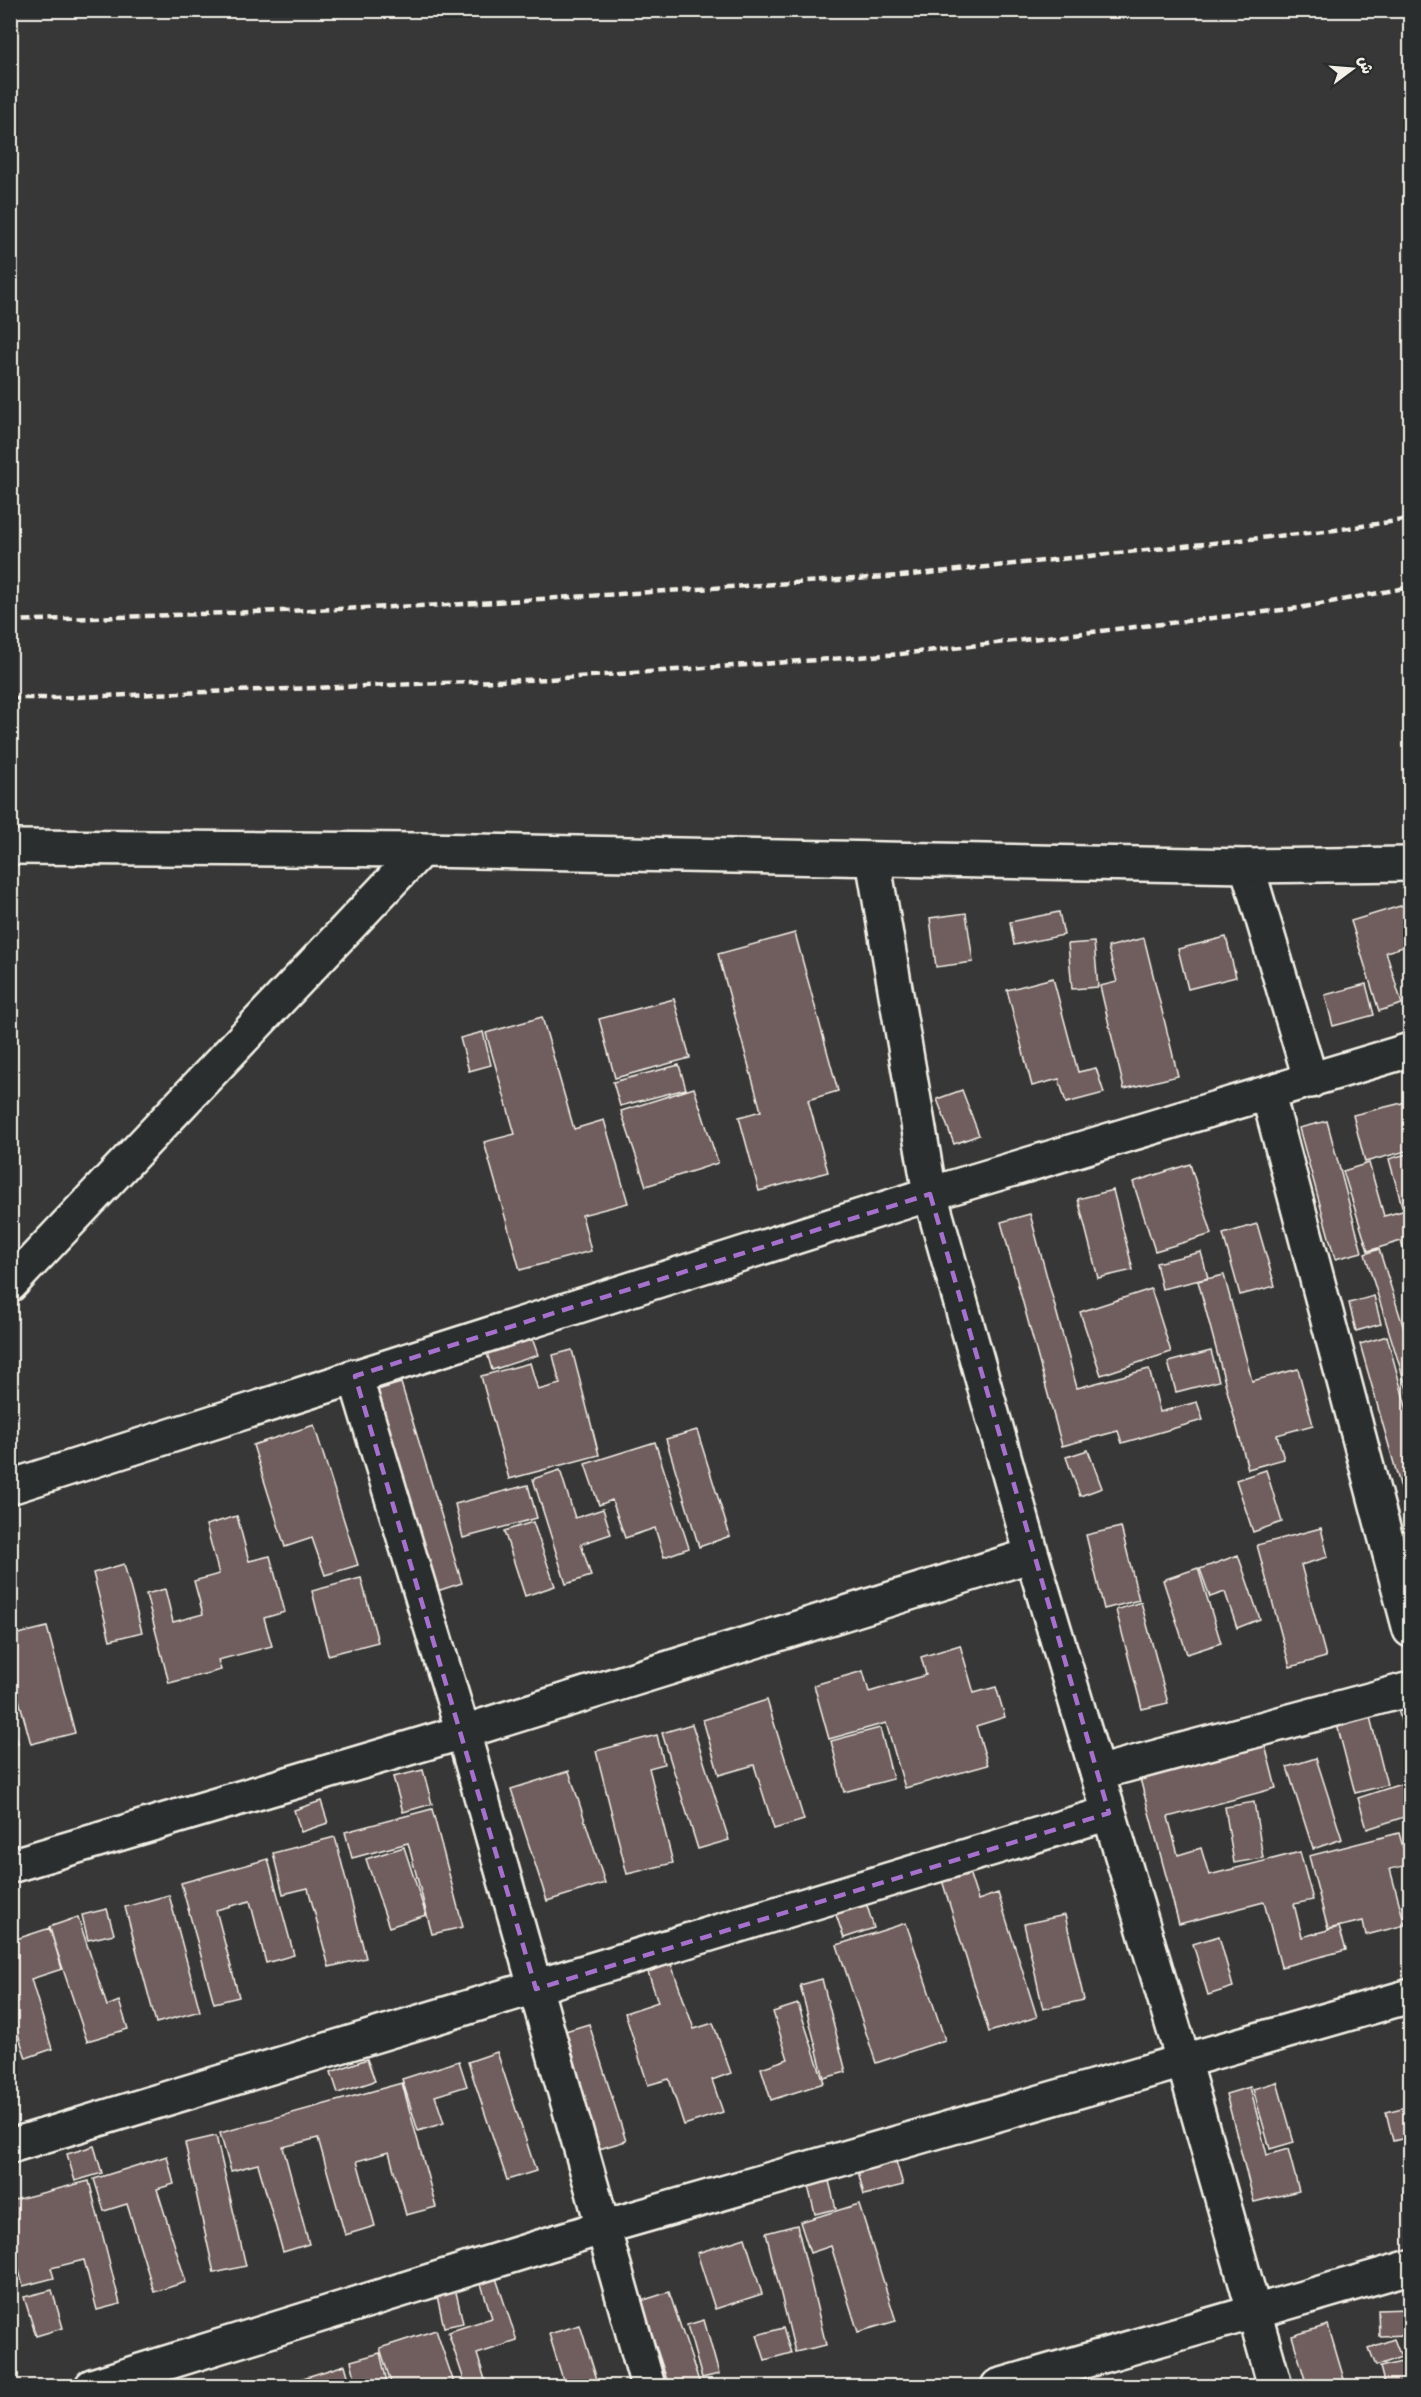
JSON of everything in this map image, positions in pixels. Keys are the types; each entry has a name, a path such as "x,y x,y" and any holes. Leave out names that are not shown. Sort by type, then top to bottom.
{"street":[{"path":"10,847 421,850 1247,866 1410,864"},
{"path":"10,1285 421,850"},
{"path":"873,859 930,1194 1032,1555 1184,2060 1275,2386"},
{"path":"1247,866 1311,1082"},
{"path":"10,1488 930,1194 1311,1082 1410,1050"},
{"path":"1268,1094 1410,1630"},
{"path":"355,1376 462,1732 648,2386"},
{"path":"10,1866 462,1732 1032,1555"},
{"path":"1097,1773 1410,1689"},
{"path":"10,2146 536,1989 1109,1813"},
{"path":"92,2386 604,2227 1410,1996"},
{"path":"998,2386 1410,2267"}],"highlighted area":[{"path":"930,1194 1109,1813 536,1989 355,1376"}],"building":[{"path":"1410,903 1410,945 1386,952 1402,1004 1379,1011 1351,921"},
{"path":"1059,912 1064,935 1014,945 1010,922"},
{"path":"966,913 973,962 936,967 930,918"},
{"path":"795,933 838,1091 808,1100 828,1172 759,1191 739,1117 761,1111 718,954"},
{"path":"1226,937 1236,977 1188,989 1178,949"},
{"path":"1144,938 1178,1076 1124,1089 1100,986 1117,982 1108,947"},
{"path":"1094,942 1098,987 1072,989 1068,944"},
{"path":"1053,978 1078,1072 1096,1068 1104,1093 1066,1103 1059,1079 1032,1086 1007,990"},
{"path":"1366,984 1374,1015 1333,1026 1325,995"},
{"path":"674,999 690,1058 615,1078 599,1019"},
{"path":"542,1017 574,1129 604,1120 628,1203 582,1215 591,1251 520,1270 484,1142 515,1134 486,1033"},
{"path":"483,1032 491,1065 469,1071 460,1038"},
{"path":"679,1065 686,1089 620,1106 613,1082"},
{"path":"694,1088 718,1163 646,1186 621,1111"},
{"path":"962,1090 979,1135 954,1144 937,1099"},
{"path":"1406,1102 1410,1118 1410,1150 1365,1162 1353,1115"},
{"path":"1327,1121 1362,1252 1335,1259 1299,1128"},
{"path":"1410,1153 1410,1204 1402,1206 1389,1159"},
{"path":"1369,1163 1384,1216 1410,1209 1410,1272 1401,1241 1368,1251 1343,1171"},
{"path":"1190,1164 1212,1234 1155,1251 1133,1182"},
{"path":"1113,1190 1133,1270 1098,1278 1078,1199"},
{"path":"1030,1214 1077,1388 1149,1369 1160,1412 1197,1402 1203,1420 1122,1443 1118,1431 1062,1446 1001,1222"},
{"path":"1257,1224 1275,1286 1240,1295 1223,1234"},
{"path":"1379,1249 1410,1348 1410,1399 1365,1254"},
{"path":"1201,1252 1208,1278 1162,1289 1156,1263"},
{"path":"1224,1275 1252,1381 1298,1369 1313,1425 1277,1435 1284,1459 1248,1469 1198,1281"},
{"path":"1151,1289 1171,1352 1101,1375 1080,1312"},
{"path":"1374,1296 1381,1324 1356,1331 1349,1303"},
{"path":"1387,1336 1408,1414 1410,1413 1410,1520 1360,1344"},
{"path":"532,1338 538,1355 492,1370 487,1353"},
{"path":"572,1350 599,1455 509,1479 481,1376 530,1363 538,1390 560,1384 553,1355"},
{"path":"1211,1351 1219,1381 1176,1392 1168,1362"},
{"path":"401,1383 462,1583 434,1592 371,1392"},
{"path":"314,1425 358,1565 325,1575 312,1538 285,1547 253,1445"},
{"path":"697,1430 730,1536 699,1547 666,1439"},
{"path":"655,1442 689,1548 664,1557 655,1528 625,1538 612,1500 599,1505 585,1464"},
{"path":"1088,1450 1102,1488 1080,1496 1066,1457"},
{"path":"560,1470 575,1518 603,1509 611,1534 581,1544 591,1576 566,1584 533,1479"},
{"path":"1266,1470 1282,1522 1253,1532 1236,1480"},
{"path":"528,1485 537,1518 463,1538 455,1504"},
{"path":"237,1516 249,1561 270,1556 285,1612 264,1618 272,1646 218,1660 221,1670 169,1683 146,1594 165,1589 173,1622 203,1614 194,1581 219,1574 206,1525"},
{"path":"533,1522 555,1586 525,1596 504,1531"},
{"path":"1121,1527 1139,1600 1104,1609 1086,1535"},
{"path":"1321,1528 1328,1557 1301,1565 1326,1657 1290,1667 1257,1545"},
{"path":"1238,1555 1260,1619 1237,1628 1225,1592 1210,1597 1200,1569"},
{"path":"124,1564 142,1632 110,1640 93,1573"},
{"path":"1198,1568 1221,1643 1187,1654 1163,1580"},
{"path":"361,1578 378,1642 328,1655 312,1591"},
{"path":"1141,1602 1168,1703 1142,1709 1116,1610"},
{"path":"47,1627 75,1733 31,1744 10,1667 10,1636"},
{"path":"960,1645 974,1693 996,1687 1005,1717 976,1726 988,1765 905,1788 886,1723 829,1739 814,1685 863,1671 869,1692 926,1675 921,1657"},
{"path":"1410,1694 1410,1754 1395,1698"},
{"path":"767,1700 804,1820 774,1829 754,1765 719,1775 703,1720"},
{"path":"1368,1709 1387,1785 1355,1793 1335,1717"},
{"path":"10,1718 18,1743 10,1745"},
{"path":"692,1724 729,1840 698,1849 662,1733"},
{"path":"880,1728 893,1779 844,1792 831,1741"},
{"path":"657,1735 664,1764 649,1768 673,1863 627,1874 596,1751"},
{"path":"1264,1741 1276,1788 1168,1817 1178,1855 1201,1848 1209,1875 1300,1852 1313,1900 1294,1904 1302,1937 1339,1927 1346,1950 1281,1967 1264,1902 1179,1924 1139,1775"},
{"path":"1316,1758 1342,1839 1313,1849 1287,1767"},
{"path":"423,1770 432,1804 403,1812 393,1777"},
{"path":"569,1771 605,1883 547,1901 511,1789"},
{"path":"1401,1784 1410,1815 1367,1829 1358,1798"},
{"path":"321,1801 328,1823 301,1832 294,1810"},
{"path":"1254,1802 1263,1858 1234,1863 1225,1807"},
{"path":"432,1809 463,1927 432,1934 408,1843 352,1858 345,1832"},
{"path":"1399,1833 1408,1865 1390,1869 1405,1925 1366,1935 1363,1921 1328,1929 1309,1856"},
{"path":"335,1837 366,1958 329,1967 308,1888 283,1894 273,1853"},
{"path":"404,1847 426,1915 389,1927 366,1859"},
{"path":"268,1859 294,1955 266,1963 250,1901 216,1910 239,1997 214,2003 181,1883"},
{"path":"968,1869 978,1900 998,1893 1037,2017 989,2032 941,1877"},
{"path":"863,1893 874,1928 844,1938 832,1903"},
{"path":"169,1895 200,2011 156,2023 125,1907"},
{"path":"107,1909 114,1934 88,1940 82,1915"},
{"path":"1065,1915 1084,2000 1043,2009 1024,1924"},
{"path":"78,1917 107,2006 119,2001 128,2029 87,2041 49,1927"},
{"path":"906,1923 945,2040 876,2063 837,1945"},
{"path":"50,1928 62,1969 31,1979 52,2049 26,2058 10,2010 10,1941"},
{"path":"1219,1936 1233,1987 1208,1995 1193,1944"},
{"path":"671,1964 694,2029 713,2023 731,2073 712,2080 723,2112 684,2125 669,2079 648,2085 625,2013 658,2002 648,1972"},
{"path":"822,1979 846,2072 824,2078 800,1985"},
{"path":"798,2004 824,2083 771,2100 761,2068 788,2059 773,2012"},
{"path":"589,2024 626,2141 599,2149 562,2032"},
{"path":"497,2052 536,2171 507,2180 468,2062"},
{"path":"367,2059 375,2081 338,2093 331,2072"},
{"path":"459,2061 467,2086 435,2096 444,2123 418,2131 402,2079"},
{"path":"1277,2082 1294,2142 1270,2149 1253,2089"},
{"path":"402,2083 436,2207 406,2215 389,2152 357,2161 375,2226 345,2235 318,2138 283,2147 309,2244 283,2252 258,2164 231,2171 220,2133"},
{"path":"1250,2087 1267,2155 1288,2149 1299,2191 1254,2202 1226,2094"},
{"path":"1406,2107 1410,2137 1393,2141 1386,2112"},
{"path":"216,2136 246,2266 214,2273 185,2143"},
{"path":"94,2146 102,2173 75,2181 67,2154"},
{"path":"167,2156 174,2184 157,2189 186,2282 154,2292 127,2204 104,2211 94,2179"},
{"path":"895,2158 903,2185 864,2195 857,2167"},
{"path":"827,2173 836,2209 815,2214 806,2178"},
{"path":"89,2181 120,2304 97,2310 84,2260 51,2268 54,2278 23,2286 10,2237 10,2201"},
{"path":"859,2204 896,2321 858,2332 831,2246 810,2253 800,2222"},
{"path":"797,2225 826,2345 795,2352 766,2233"},
{"path":"745,2238 762,2294 715,2309 697,2253"},
{"path":"496,2278 517,2341 477,2354 486,2383 466,2386 448,2332 492,2318 481,2284"},
{"path":"52,2290 63,2328 36,2336 24,2297"},
{"path":"456,2292 463,2323 444,2327 437,2296"},
{"path":"669,2292 700,2384 694,2386 669,2386 641,2301"},
{"path":"1407,2309 1409,2335 1379,2336 1378,2310"},
{"path":"704,2320 719,2374 702,2378 687,2325"},
{"path":"580,2325 599,2386 565,2386 549,2334"},
{"path":"1328,2325 1346,2386 1307,2386 1292,2336"},
{"path":"783,2328 791,2353 765,2360 757,2335"},
{"path":"436,2330 455,2386 392,2386 380,2348"},
{"path":"1394,2339 1401,2357 1376,2366 1369,2348"},
{"path":"380,2353 388,2386 357,2386 351,2361"},
{"path":"1406,2361 1410,2386 1385,2386 1380,2367"},
{"path":"345,2365 351,2386 288,2386 287,2383"}],"railway":[{"path":"10,621 447,605 901,576 1335,530 1410,519"},
{"path":"10,698 549,679 901,654 1299,608 1410,587"}]}
